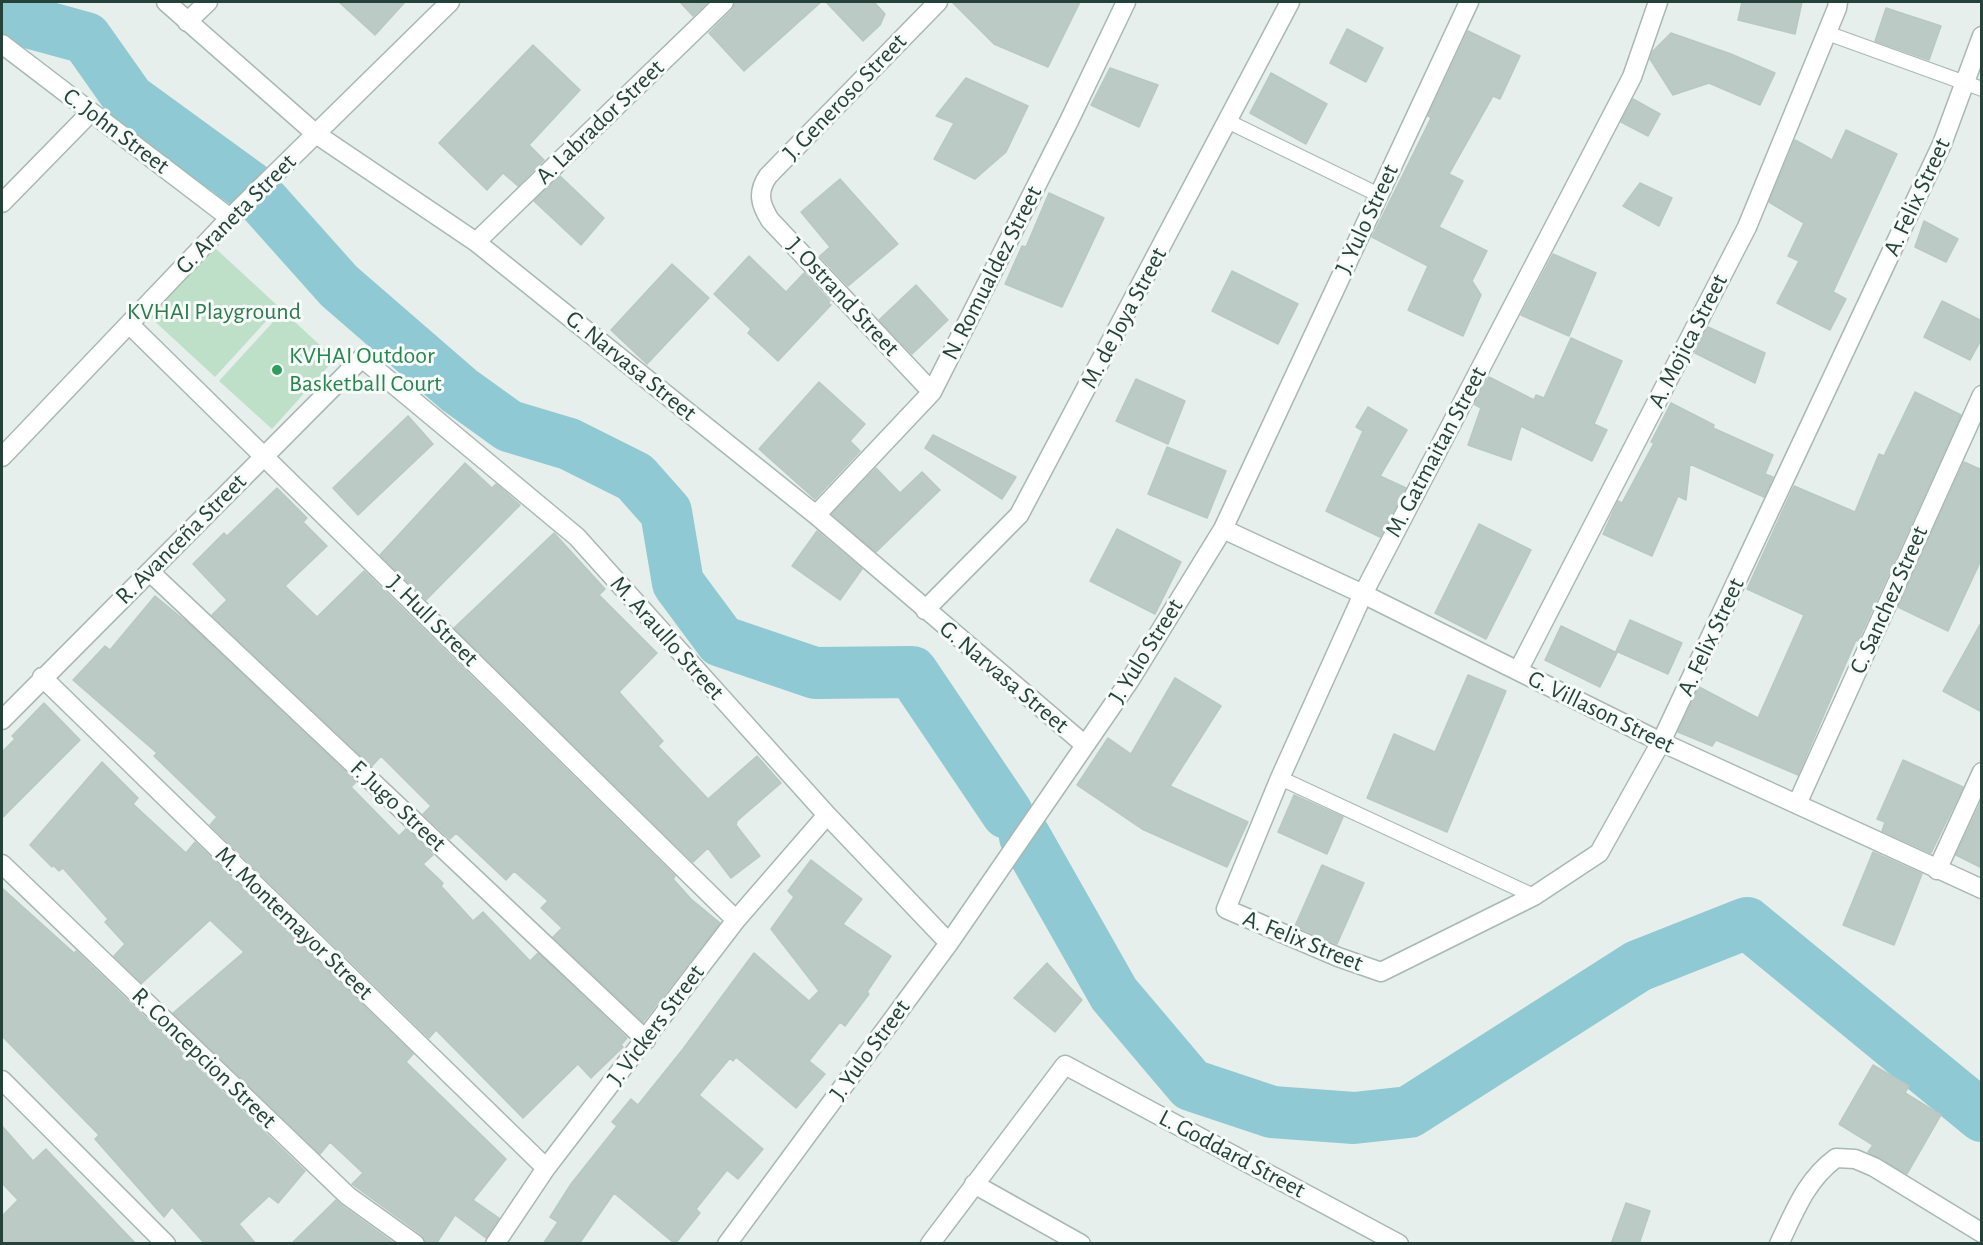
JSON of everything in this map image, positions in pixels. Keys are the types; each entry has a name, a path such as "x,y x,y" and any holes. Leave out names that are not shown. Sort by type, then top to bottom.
{"street":[{"name":"G. Narvasa Street","path":"166,2 316,134 476,242 816,515 1085,745"},
{"path":"187,22 207,2"},
{"name":"G. Araneta Street","path":"2,457 230,218 450,2"},
{"name":"A. Labrador Street","path":"476,242 724,2"},
{"name":"J. Generoso Street","path":"759,197 761,186 768,176 938,2"},
{"name":"N. Romualdez Street","path":"816,515 932,392 1069,121 1126,2"},
{"name":"M. de Joya Street","path":"925,610 1019,515 1290,2"},
{"name":"J. Yulo Street","path":"727,1244 949,943 1130,680 1223,529 1469,2"},
{"name":"M. Gatmaitan Street","path":"1227,909 1280,778 1363,594 1632,77 1658,2"},
{"name":"A. Mojica Street","path":"1518,672 1747,227 1838,2"},
{"name":"A. Felix Street","path":"1227,909 1338,957 1381,972 1534,896 1599,853 1661,742 1942,144 1973,86 1982,36"},
{"name":"C. John Street","path":"2,44 230,218"},
{"path":"2,203 91,112"},
{"name":"J. Ostrand Street","path":"759,197 770,220 932,392"},
{"name":"J. Hull Street","path":"129,324 265,455 736,920"},
{"name":"R. Avanceña Street","path":"2,720 42,677 150,572 362,358"},
{"name":"M. Araullo Street","path":"362,358 577,537 827,815 949,943"},
{"name":"C. Sanchez Street","path":"1797,804 1982,395"},
{"name":"G. Villason Street","path":"1223,529 1363,594 1661,742 1936,870 1982,889"},
{"name":"F. Jugo Street","path":"150,572 646,1040"},
{"name":"M. Montemayor Street","path":"42,677 546,1168"},
{"path":"1936,870 1982,772"},
{"name":"J. Vickers Street","path":"495,1244 546,1168 736,920 827,815"},
{"name":"R. Concepcion Street","path":"2,864 348,1196 415,1244"},
{"name":"L. Goddard Street","path":"974,1184 1065,1065 1399,1244"},
{"path":"2,1080 166,1244"},
{"path":"1779,1244 1809,1183 1820,1169 1836,1158 1856,1159 1874,1167 1982,1233"},
{"path":"930,1244 974,1184 1081,1244"}],"lane":[{"path":"1827,33 1973,86"},
{"path":"1227,122 1379,195"},
{"path":"1280,778 1534,896"}],"green space":[{"name":"KVHAI Playground","path":"214,247 279,307 215,377 150,317"},
{"name":"KVHAI Outdoor Basketball Court","path":"283,311 335,359 272,429 219,381"}],"building":[{"path":"339,2 405,2 375,35"},
{"path":"680,2 708,2 693,16"},
{"path":"735,2 821,2 744,71 709,33 732,10"},
{"path":"826,2 874,2 885,14 880,25 863,41"},
{"path":"952,2 1080,2 1048,67 994,44"},
{"path":"1742,2 1802,2 1795,34 1738,20"},
{"path":"1886,8 1941,26 1929,60 1875,41"},
{"path":"1347,29 1383,48 1366,82 1330,63"},
{"path":"1468,31 1520,56 1500,99 1493,96 1449,174 1463,181 1439,227 1487,251 1472,281 1481,295 1463,336 1408,310 1428,266 1372,237 1431,118 1428,116"},
{"path":"1671,33 1731,54 1775,73 1760,105 1709,83 1673,95 1650,59 1653,51"},
{"path":"533,45 580,90 529,145 544,160 518,186 503,173 487,190 439,143"},
{"path":"1110,68 1158,85 1139,127 1091,105"},
{"path":"1271,73 1327,104 1306,144 1250,113"},
{"path":"966,78 1028,106 1006,152 975,179 934,159 954,123 936,116"},
{"path":"1633,99 1660,114 1648,136 1621,122"},
{"path":"1846,130 1897,154 1833,292 1846,299 1830,330 1777,303 1799,261 1788,256 1804,223 1769,202 1795,140 1832,160"},
{"path":"560,176 604,218 581,245 534,201"},
{"path":"840,179 898,244 848,286 820,256 830,247 801,212"},
{"path":"1640,183 1672,198 1659,226 1623,206"},
{"path":"1049,193 1104,218 1062,307 1005,284 1022,246 1026,247"},
{"path":"1924,221 1958,239 1946,262 1915,247"},
{"path":"1553,254 1596,273 1569,336 1521,315"},
{"path":"749,256 786,292 804,273 830,301 828,303 831,305 778,361 748,333 751,329 714,294"},
{"path":"672,264 709,298 647,364 611,330"},
{"path":"1232,271 1298,304 1278,344 1212,311"},
{"path":"916,285 948,320 912,354 879,320"},
{"path":"1942,301 1982,321 1982,338 1970,360 1924,337"},
{"path":"1708,327 1765,353 1755,383 1695,353"},
{"path":"1571,338 1622,361 1594,424 1607,430 1592,461 1521,426 1511,460 1468,445 1481,408 1474,404 1489,377 1534,400 1536,395 1544,398"},
{"path":"1136,379 1185,401 1168,444 1116,421"},
{"path":"819,382 865,424 850,441 860,451 815,499 759,449"},
{"path":"1915,392 1961,415 1858,641 1856,640 1798,775 1716,740 1712,746 1678,732 1699,687 1758,718 1804,615 1747,589 1794,486 1855,512 1879,454 1884,456"},
{"path":"1671,403 1714,425 1713,428 1773,455 1765,474 1773,477 1764,497 1690,464 1686,500 1678,496 1652,556 1603,534 1618,501 1622,503 1654,443 1651,442"},
{"path":"1368,407 1407,430 1380,476 1406,488 1380,537 1326,511 1363,431 1356,427"},
{"path":"408,416 433,444 358,515 333,488"},
{"path":"933,435 1016,477 1002,499 925,448"},
{"path":"1167,447 1226,471 1207,518 1148,494"},
{"path":"1964,462 1982,470 1982,558 1948,631 1898,607"},
{"path":"465,463 492,488 496,484 520,505 426,600 380,555"},
{"path":"876,468 900,493 922,472 940,490 876,552 832,514"},
{"path":"277,488 307,518 303,522 327,546 285,586 317,617 364,571 675,876 673,879 691,899 720,923 643,1022 553,937 562,928 541,908 548,901 514,871 506,880 456,833 450,839 423,814 431,806 381,756 372,766 212,615 227,600 193,564 224,533 227,536"},
{"path":"1479,524 1531,550 1486,639 1435,613"},
{"path":"1117,529 1181,562 1155,614 1090,581"},
{"path":"817,531 862,569 840,600 792,566"},
{"path":"554,533 605,589 599,595 657,653 619,692 663,741 658,746 708,799 757,756 781,783 737,821 736,825 760,856 731,878 708,848 693,862 454,628"},
{"path":"155,596 188,623 356,782 351,787 399,836 406,829 433,855 423,864 443,883 441,886 473,921 483,912 530,961 538,953 627,1038 621,1045 623,1047 591,1078 578,1064 523,1118 436,1030 429,1038 210,825 217,817 154,756 157,753 73,680 105,646 110,650"},
{"path":"1630,620 1682,643 1668,674 1616,651"},
{"path":"1982,621 1982,712 1943,691"},
{"path":"1561,626 1617,653 1600,687 1545,660"},
{"path":"1468,675 1506,691 1447,832 1367,798 1394,734 1435,752"},
{"path":"1175,678 1221,706 1170,786 1248,822 1227,867 1142,829 1077,785 1108,738 1131,754"},
{"path":"44,703 80,740 2,818 2,752 15,739 12,736"},
{"path":"1903,760 1963,787 1931,853 1882,831 1885,822 1877,819"},
{"path":"102,762 138,798 133,804 186,853 195,842 413,1054 406,1062 506,1159 473,1200 499,1218 486,1238 455,1215 436,1244 426,1244 422,1235 352,1184 363,1173 330,1142 320,1154 173,1013 244,952 210,920 142,983 114,956 125,944 105,922 108,919 63,868 59,871 53,865 52,867 30,845"},
{"path":"1294,795 1343,817 1327,854 1278,832"},
{"path":"1982,800 1982,868 1956,855"},
{"path":"1873,852 1922,874 1894,945 1843,925"},
{"path":"811,860 862,899 843,924 891,956 867,992 869,994 845,1026 840,1022 809,1061 825,1074 796,1108 736,1057 733,1061 730,1058 699,1095 763,1149 738,1179 727,1170 696,1209 700,1213 675,1244 614,1193 579,1244 543,1244 558,1222 550,1217 571,1184 617,1126 612,1122 631,1099 638,1105 754,953 809,1001 819,991 771,929 794,897 788,891"},
{"path":"1322,865 1364,883 1337,944 1295,926"},
{"path":"2,888 74,953 76,951 305,1171 278,1203 269,1196 239,1224 256,1244 205,1244 172,1207 164,1217 95,1139 99,1135 2,1036"},
{"path":"1047,963 1082,1000 1055,1032 1014,998"},
{"path":"1873,1065 1909,1086 1905,1093 1941,1115 1907,1174 1868,1152 1873,1145 1839,1124"},
{"path":"2,1126 33,1161 46,1149 136,1244 2,1244 2,1216 18,1200 2,1183"},
{"path":"336,1200 341,1205 395,1244 291,1244"},
{"path":"1626,1203 1650,1211 1639,1244 1611,1244"}],"waterway":[{"path":"2,15 86,38 129,99 250,187"},
{"path":"264,202 339,286 459,390 509,426 569,444 635,477 666,512 678,583 721,641 815,673 912,672 1007,813"},
{"path":"1025,837 1114,994 1191,1085 1272,1112 1354,1118 1409,1112 1638,966 1747,923 1982,1116"}],"place":[{"name":"KVHAI Outdoor Basketball Court","path":"277,370"}]}
